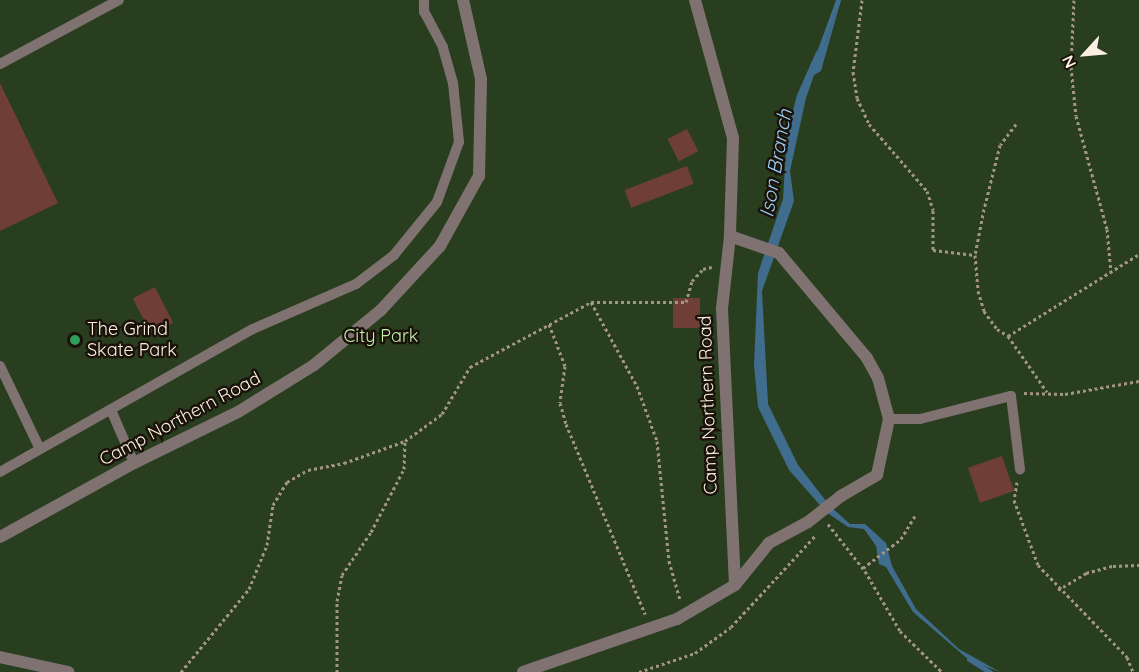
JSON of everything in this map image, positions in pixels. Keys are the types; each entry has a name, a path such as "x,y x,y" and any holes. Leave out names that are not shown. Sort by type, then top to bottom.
{"street":[{"name":"Camp Northern Road","path":"0,537 134,464 238,412 314,364 381,310 440,246 479,176 481,79 463,0"},
{"name":"Camp Northern Road","path":"694,0 733,138 730,236 722,309 735,585"},
{"path":"523,672 650,629 684,615 735,585 770,543 877,475 889,419 878,378 867,358 779,253 730,236"},
{"path":"0,657 68,672"}],"lane":[{"path":"0,64 119,0"},
{"path":"0,472 253,329 356,284 394,255 437,202 459,142 453,82 442,47 424,12 424,0"},
{"path":"0,366 40,449"},
{"path":"889,419 920,419 1011,396 1020,469"},
{"path":"111,410 134,464"}],"path":[{"path":"862,0 853,72 857,98 869,123 927,191 933,210 933,250 975,255"},
{"path":"1074,0 1071,67 1076,116 1107,229 1111,273"},
{"path":"1016,124 1000,145 975,255 984,311 998,329 1008,336 1047,392"},
{"path":"1008,336 1139,254"},
{"path":"181,672 249,589 267,545 273,505 287,482 308,470 344,463 405,441 442,414 470,367 591,302 686,302 692,281 703,269 728,266"},
{"path":"591,302 637,386 655,432 662,466 669,561 684,615"},
{"path":"549,324 565,366 560,403 650,629"},
{"path":"1011,396 1047,392 1065,394 1139,381"},
{"path":"337,672 337,601 342,576 394,490 404,469 405,441"},
{"path":"1020,469 1014,500 1038,565 1058,590 1115,644 1133,672"},
{"path":"821,512 827,523 863,568 900,631 942,672"},
{"path":"863,568 892,545 915,516"},
{"path":"639,672 695,653 731,627 827,523"},
{"path":"1058,590 1086,573 1113,566 1139,565"}],"green space":[{"name":"City Park","path":"0,0 1139,0 1139,672 0,672"}],"water":[{"path":"841,0 821,71 814,75 806,98 790,171 794,201 762,291 768,404 798,465 830,506 850,524 865,524 886,543 892,566 916,609 959,649 1000,672 969,660 913,612 886,567 879,564 876,546 864,529 848,527 826,512 789,470 758,407 754,365 758,273 783,199 787,134 797,95 816,52 825,45"}],"building":[{"path":"0,83 58,203 0,231"},
{"path":"687,129 698,151 679,161 667,139"},
{"path":"687,166 694,184 631,208 624,190"},
{"path":"155,287 173,323 151,334 133,298"},
{"path":"673,298 700,298 700,328 673,328"},
{"path":"1002,456 1014,491 980,503 968,468"}],"waterway":[{"name":"Ison Branch","path":"819,52 838,0"},
{"name":"Ison Branch","path":"969,659 990,672"}],"place":[{"name":"The Grind Skate Park","path":"75,340"}]}
